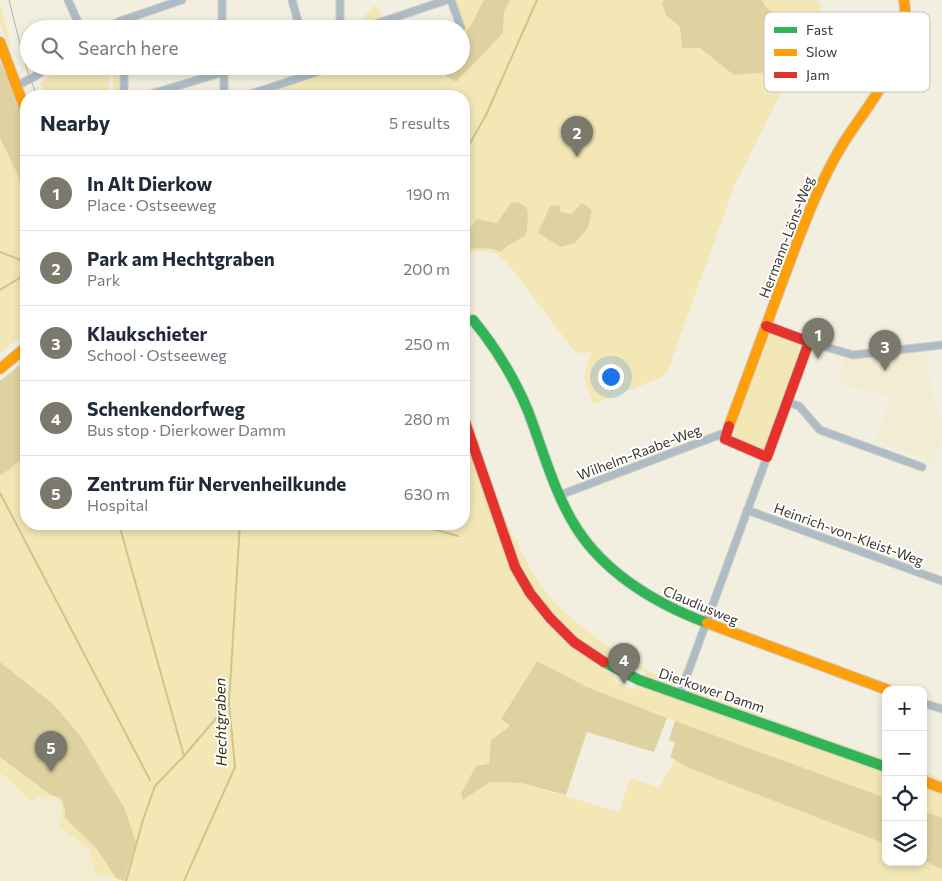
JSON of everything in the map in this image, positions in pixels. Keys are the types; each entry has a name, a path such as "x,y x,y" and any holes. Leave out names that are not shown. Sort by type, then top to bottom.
{"street":[{"path":"68,0 77,20"},
{"path":"123,20 182,0"},
{"path":"222,0 222,20"},
{"path":"292,0 298,20"},
{"path":"340,0 340,20"},
{"path":"387,20 447,0"},
{"path":"451,0 458,20"},
{"path":"0,42 20,96"},
{"path":"16,86 37,75"},
{"path":"124,90 125,75"},
{"path":"161,90 204,75"},
{"path":"224,75 224,90"},
{"path":"261,90 301,75"},
{"name":"Hermann-Löns-Weg","path":"727,432 818,186 878,92"},
{"name":"Claudiusweg","path":"473,320 512,375 569,515 595,551 627,582 653,600 677,612 882,688"},
{"path":"766,326 809,342 853,355 942,345"},
{"path":"680,694 809,342"},
{"path":"0,369 20,352"},
{"path":"787,402 799,406 820,430 922,467"},
{"path":"727,432 726,439 728,442 767,456"},
{"name":"Wilhelm-Raabe-Weg","path":"560,495 727,432"},
{"name":"Dierkower Damm","path":"470,437 515,567 530,593 550,618 574,642 600,660 639,680 882,766"},
{"name":"Heinrich-von-Kleist-Weg","path":"747,510 942,581"},
{"path":"927,704 942,709"},
{"path":"927,782 942,788"}],"shaded area":[{"path":"451,0 818,0 822,12 764,12 764,92 782,92 735,184 667,373 661,378 593,404 584,378 591,351 581,353 572,348 503,259 493,253 483,251 470,253 470,90 279,90 326,75 470,75 470,20 458,20"},
{"path":"484,0 510,0 504,11 503,33 470,67 470,27"},
{"path":"664,0 762,0 772,12 764,12 764,72 734,75 700,48 682,48 680,27 666,15 662,3"},
{"path":"0,2 11,47 9,47 0,23"},
{"path":"375,6 379,8 382,14 376,20 363,19 371,8"},
{"path":"0,62 9,77 20,113 20,180 0,138"},
{"path":"52,75 109,75 109,90 44,90 40,83"},
{"path":"113,75 121,75 122,90 113,90"},
{"path":"446,75 463,75 456,82"},
{"path":"0,138 20,180 20,337 0,353"},
{"path":"512,202 520,203 527,208 526,235 507,246 501,252 484,248 470,250 470,228 477,219 497,223"},
{"path":"582,203 592,210 588,228 575,243 560,247 538,233 550,206 559,205 561,212 571,214"},
{"path":"767,332 802,341 788,382 791,383 764,451 731,440 729,435"},
{"path":"926,349 932,398 942,421 942,438 931,467 929,460 876,440 891,396 838,384 845,355"},
{"path":"20,365 20,460 0,475 0,381"},
{"path":"470,415 497,503 531,570 552,600 579,625 624,658 682,687 882,759 882,797 587,687 537,661 501,719 510,726 489,764 463,800 490,782 521,783 619,812 630,778 660,788 674,759 691,769 882,842 882,866 927,866 927,862 942,869 942,881 124,881 136,842 53,704 0,662 0,475 20,460 20,530 470,530","holes":["605,656 619,663 621,661 627,662 646,673 645,676 654,681 650,688 635,687 633,690 614,681 615,677 599,665"]},
{"path":"537,661 587,687 667,718 654,752 587,732 566,795 521,783 490,782 463,800 461,794 476,766 489,764 491,740 510,726 501,719"},
{"path":"0,662 124,881 0,881"},
{"path":"0,662 53,704 81,737 124,807 136,842 124,881 116,878 97,849 65,818 65,809 61,798 51,795 0,757"},
{"path":"675,721 882,797 882,842 691,769 670,757 675,743 669,740"},
{"path":"0,757 51,795 61,798 65,809 65,818 97,849 116,878 96,872 88,848 59,826 62,814 58,800 55,797 39,796 32,803 0,772"},
{"path":"927,773 942,779 942,818 927,812"},
{"path":"927,812 942,818 942,869 927,862"}],"waterway":[{"name":"Hechtgraben","path":"470,143 486,115 537,0"},
{"path":"0,252 20,260"},
{"path":"0,290 20,278"},
{"path":"0,493 150,780"},
{"path":"121,530 184,756"},
{"name":"Hechtgraben","path":"184,881 235,767 229,703 240,530"},
{"path":"436,530 458,536"},
{"path":"126,881 143,820 155,786 184,756 229,703"}],"tram line":[{"path":"9,0 20,43"},
{"path":"29,75 35,90"}],"traffic: fast":[{"path":"473,320 497,352 517,386 562,501 577,529 589,545 618,574 634,586 670,607 707,623"},
{"path":"604,662 639,680 882,766"}],"traffic: slow":[{"path":"904,0 905,12"},
{"path":"0,42 20,96"},
{"path":"729,426 796,244 818,192 844,142 879,92"},
{"path":"0,369 20,352"},
{"path":"707,623 882,688"},
{"path":"927,782 942,788"}],"traffic: jam":[{"path":"729,426 725,439 767,457 809,342 766,326"},
{"path":"470,436 515,567 530,593 550,618 574,642 604,662"}],"place":[{"name":"Park am Hechtgraben","path":"577,157"},
{"name":"In Alt Dierkow","path":"818,359"},
{"name":"Klaukschieter","path":"885,371"},
{"name":"Schenkendorfweg","path":"624,684"},
{"name":"Zentrum für Nervenheilkunde","path":"51,772"}]}
